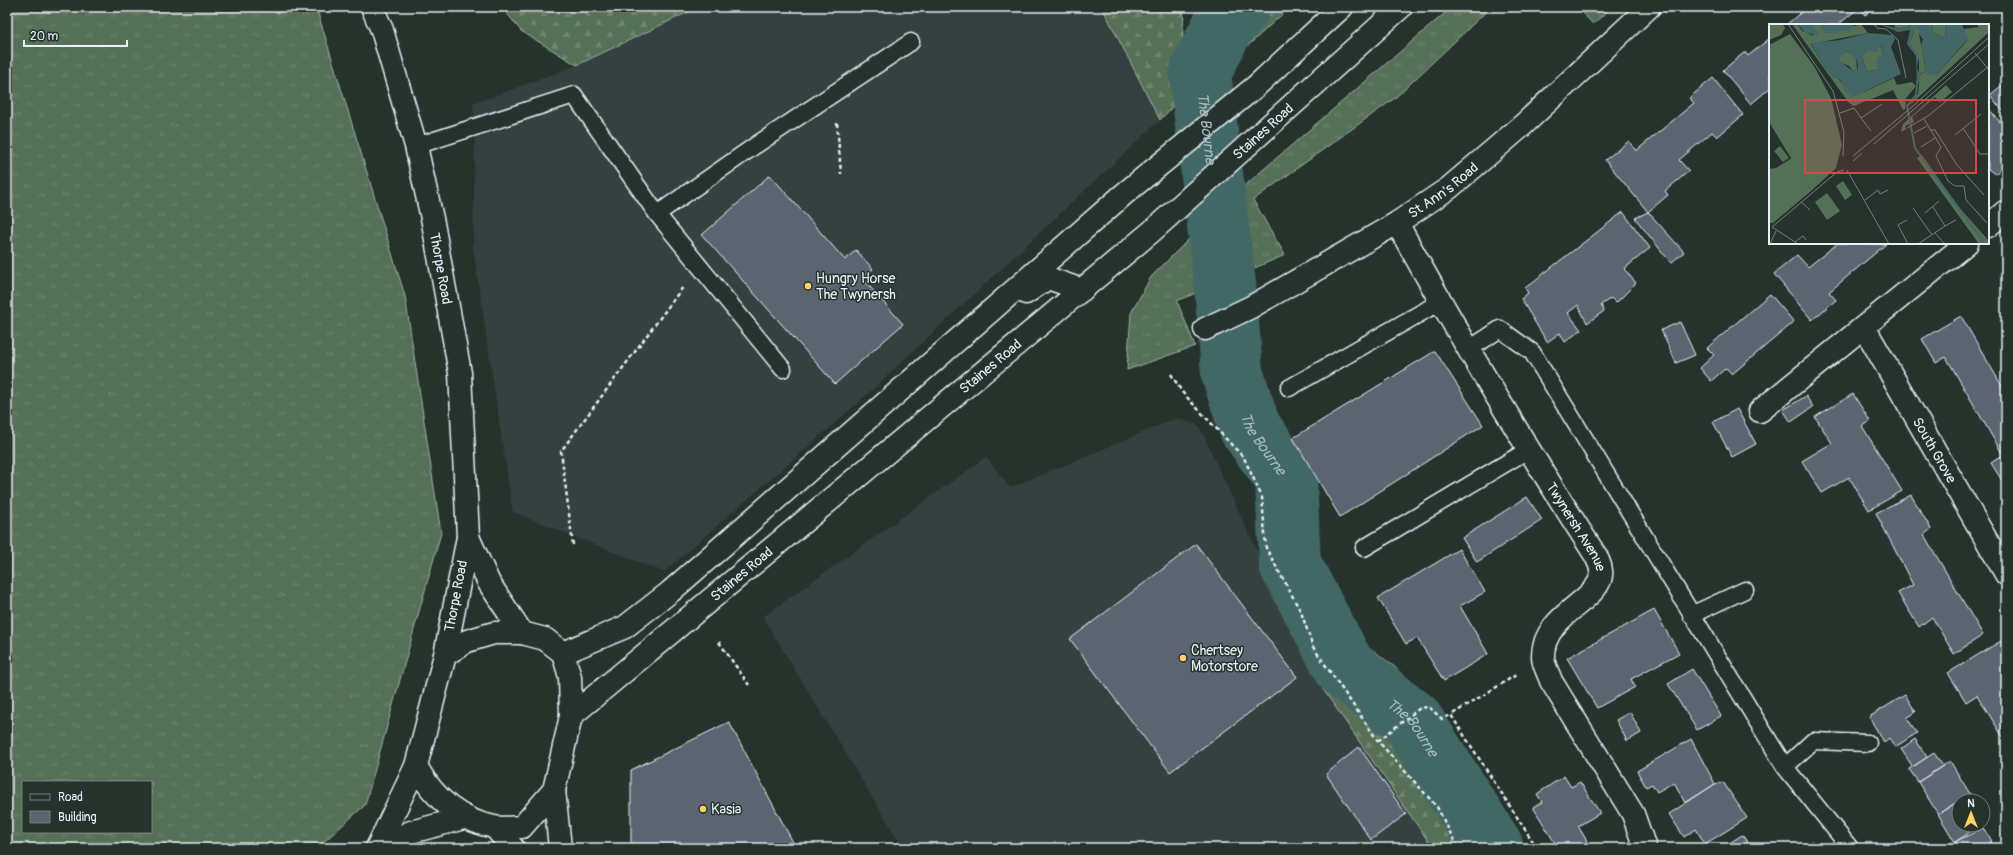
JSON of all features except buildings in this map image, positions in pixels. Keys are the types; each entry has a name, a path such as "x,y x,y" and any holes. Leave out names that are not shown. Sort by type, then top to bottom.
{"main road":[{"name":"Thorpe Road","path":"372,7 382,30 416,146 433,223 460,373 468,537 445,655 416,766"},
{"path":"563,652 625,627 670,592 1124,194 1255,87 1342,7"},
{"name":"Staines Road","path":"571,716 1151,232 1401,7"},
{"name":"St Ann's Road","path":"1205,329 1251,307 1397,223 1449,188 1523,125 1649,7"},
{"path":"1989,225 2006,211"},
{"name":"Twynersh Avenue","path":"1397,223 1468,350 1528,450 1596,556 1602,572 1598,587 1555,624 1546,639 1543,658 1551,681 1633,814 1645,848"},
{"path":"1760,411 1966,244"},
{"path":"960,338 1048,278 1082,290"},
{"name":"South Grove","path":"1864,327 2006,574"},
{"name":"Thorpe Road","path":"468,537 489,584 522,633"},
{"path":"445,655 467,641 494,633 522,633 545,639 563,652 570,677 571,716 554,790 560,848"},
{"path":"416,766 424,782 442,803 464,818 495,828 522,827 554,790"},
{"path":"377,848 416,766"},
{"path":"377,848 411,832 464,818"},
{"path":"495,828 513,848"}],"lane":[{"path":"657,214 911,42"},
{"path":"416,146 574,95 657,214 783,369"},
{"path":"1288,388 1440,302"},
{"path":"1468,350 1500,329 1532,352 1785,767 1850,848"},
{"path":"1364,548 1528,450"},
{"path":"1691,614 1745,590"},
{"path":"1785,767 1813,741 1868,743"}],"path":[{"path":"832,95 837,125 841,174"},
{"path":"573,546 561,451 699,267"},
{"path":"1172,374 1182,392 1244,458 1262,497 1266,548 1301,612 1313,647 1378,741 1436,807 1458,848"},
{"path":"719,642 749,685"},
{"path":"1378,741 1420,708 1429,707 1442,719 1451,715 1543,658"},
{"path":"1451,715 1537,848"}],"shaded area":[{"path":"699,7 1102,7 1160,120 859,402 664,572 513,512 473,247 475,128 473,104 577,65"},
{"path":"1177,418 1199,426 1318,682 1433,848 903,848 763,617 986,457 1010,488"}],"green space":[{"path":"7,7 316,7 405,296 441,533 365,805 317,848 7,848"},
{"path":"502,7 699,7 577,65 521,31"},
{"path":"1102,7 1184,7 1180,99 1160,120"},
{"path":"1270,7 1290,7 1240,53"},
{"path":"1452,7 1491,7 1395,98 1253,200 1285,255 1177,301 1195,346 1127,370 1131,313 1151,277 1228,200"},
{"path":"1577,7 1612,7 1593,24"},
{"path":"1374,651 1396,668 1521,848 1433,848 1318,682"}],"waterway":[{"name":"The Bourne","path":"1239,7 1223,26 1200,73 1225,284 1232,373 1250,428 1286,478 1290,564 1345,668 1412,720 1493,848"}],"place":[{"name":"Hungry Horse The Twynersh","path":"808,286"},
{"name":"Chertsey Motorstore","path":"1183,658"},
{"name":"Kasia","path":"703,809"}]}
